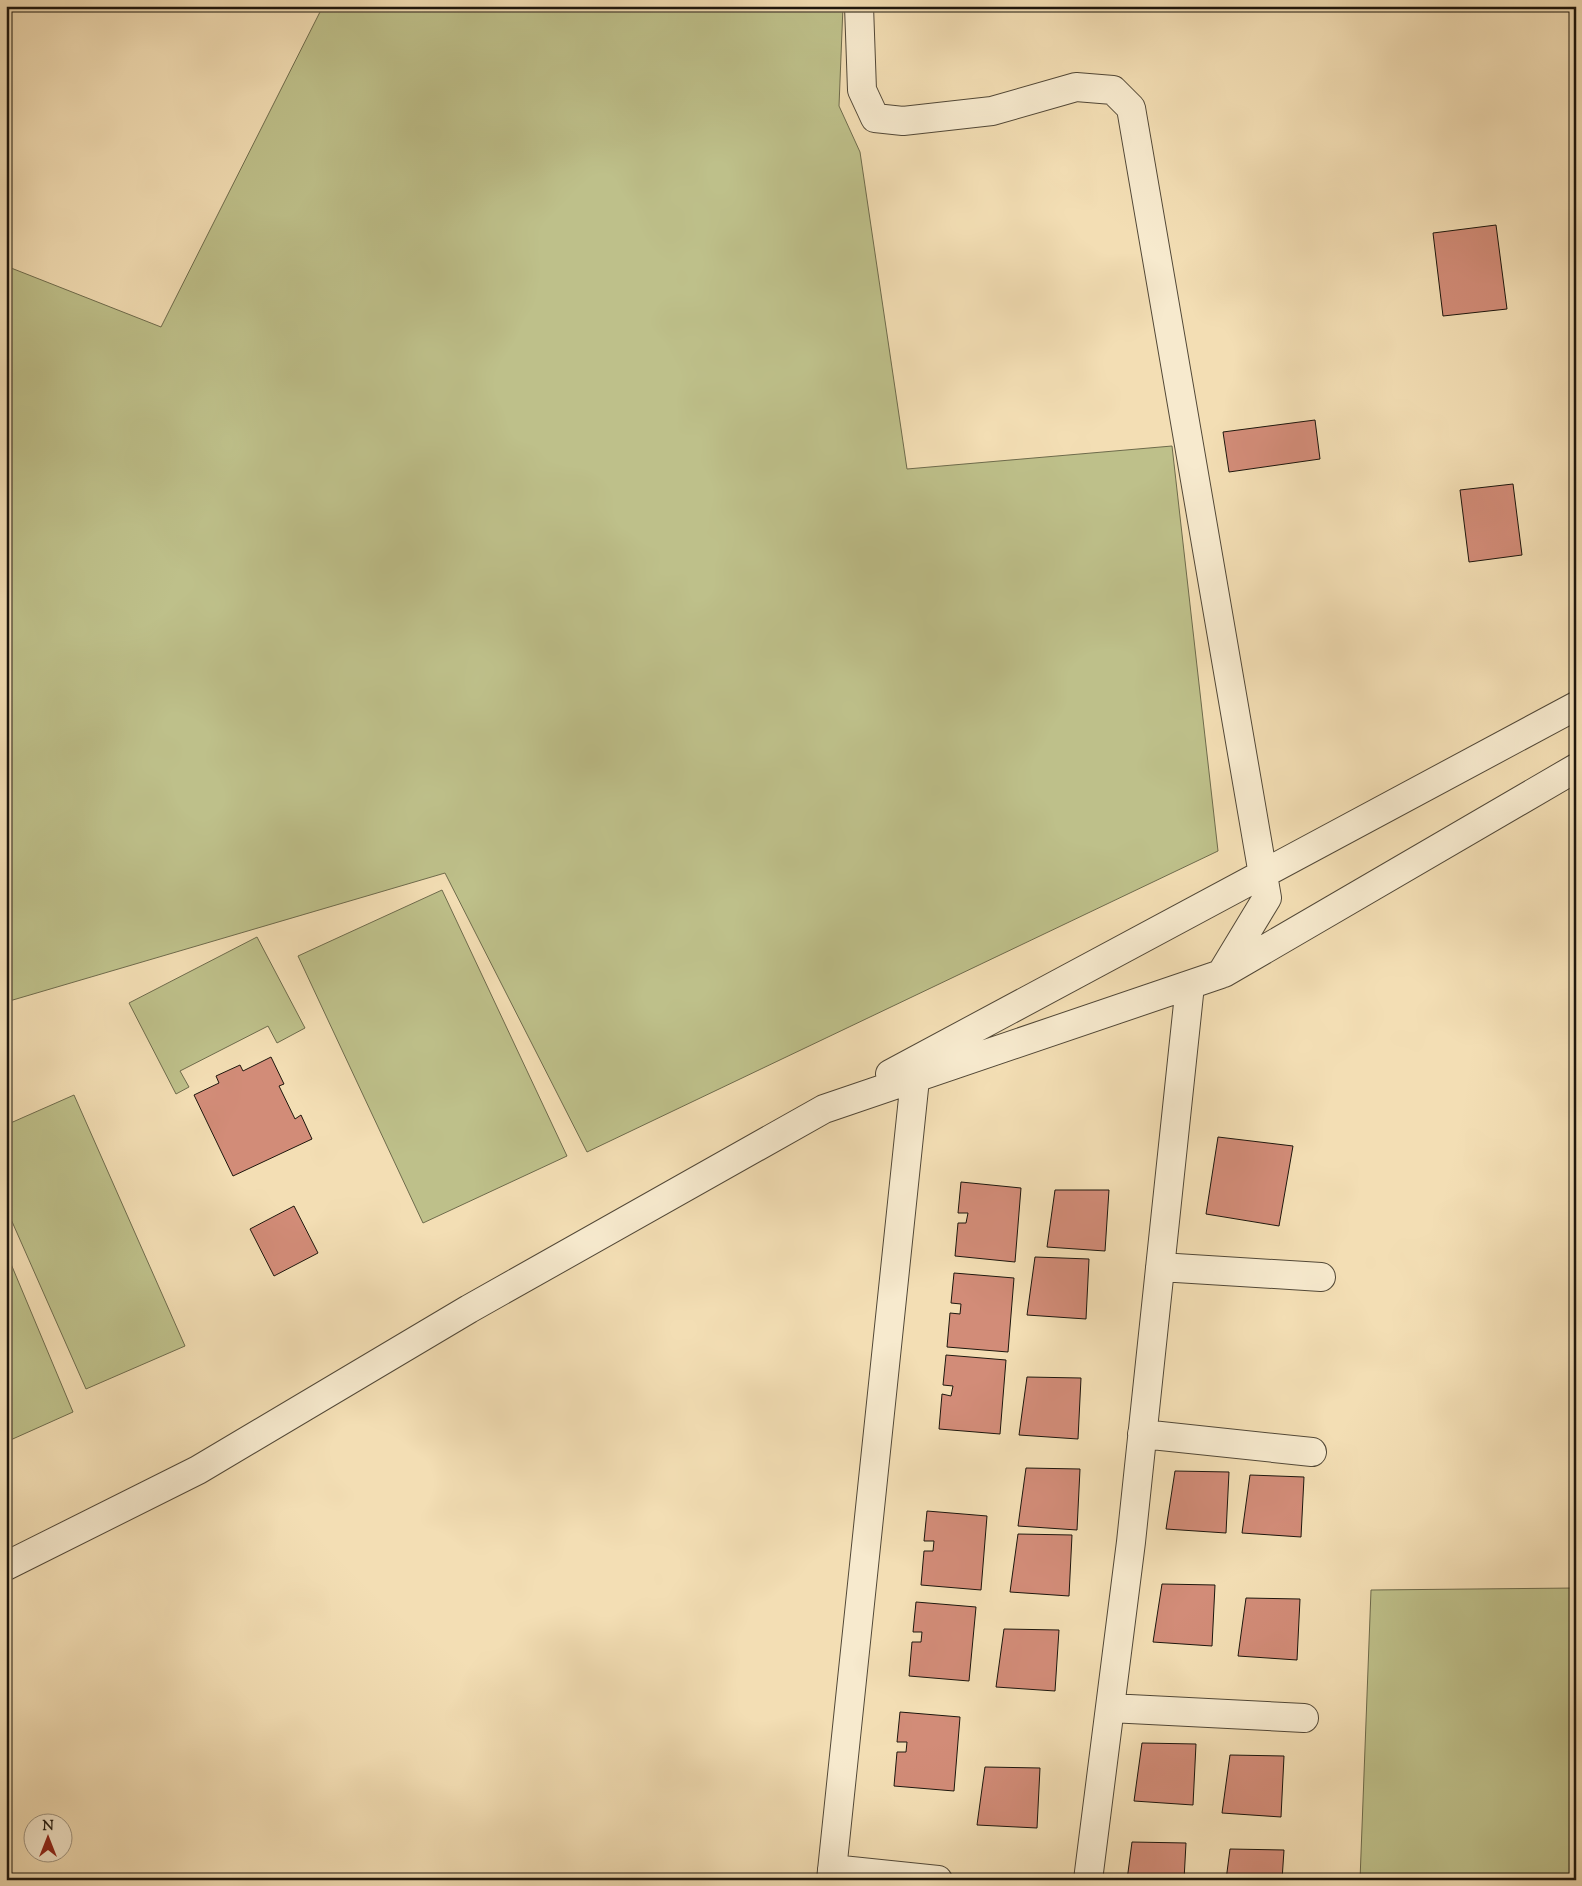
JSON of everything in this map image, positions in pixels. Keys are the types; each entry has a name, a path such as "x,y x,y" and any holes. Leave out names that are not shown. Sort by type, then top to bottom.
{"street":[{"path":"824,1109 1221,974 1267,898 1131,108 1113,90 1076,87 992,111 902,121 875,118 862,90 859,6"},
{"path":"6,1566 198,1470 469,1309 824,1109 1576,706"},
{"path":"824,1109 1221,974 1576,768"},
{"path":"1088,1880 1142,1434 1190,985"},
{"path":"915,1079 832,1875 938,1880"},
{"path":"1160,1267 1321,1277"},
{"path":"1142,1434 1312,1452"},
{"path":"1110,1708 1304,1718"}],"green space":[{"path":"323,6 843,6 839,106 860,152 907,469 1172,446 1218,851 587,1152 445,873 6,1002 6,266 161,327"},
{"path":"442,890 567,1156 423,1223 298,956"},
{"path":"257,937 305,1028 277,1043 268,1026 180,1071 189,1087 176,1094 129,1003"},
{"path":"74,1095 185,1346 86,1389 6,1208 6,1125"},
{"path":"6,1252 73,1412 6,1442"},
{"path":"1576,1588 1576,1880 1360,1880 1371,1590"}],"building":[{"path":"1496,225 1507,309 1443,316 1433,233"},
{"path":"1315,420 1320,459 1229,472 1223,432"},
{"path":"1513,484 1522,555 1469,562 1460,490"},
{"path":"271,1057 284,1084 279,1086 295,1119 301,1115 312,1139 233,1176 194,1095 219,1083 216,1076 240,1065 243,1071"},
{"path":"1218,1137 1293,1146 1279,1226 1206,1214"},
{"path":"961,1182 1021,1188 1015,1262 955,1256 958,1223 966,1223 968,1213 958,1213"},
{"path":"1055,1190 1109,1190 1105,1251 1047,1247"},
{"path":"294,1206 318,1253 274,1276 250,1229"},
{"path":"1035,1257 1089,1259 1086,1319 1027,1315"},
{"path":"954,1273 1014,1278 1008,1352 947,1347 950,1313 960,1314 961,1304 951,1303"},
{"path":"946,1355 1006,1360 1000,1434 939,1429 942,1394 951,1396 953,1386 943,1385"},
{"path":"1027,1377 1081,1378 1078,1439 1019,1435"},
{"path":"1026,1468 1080,1469 1077,1530 1018,1526"},
{"path":"1175,1471 1229,1472 1226,1533 1166,1529"},
{"path":"1250,1475 1304,1477 1301,1537 1242,1533"},
{"path":"927,1511 987,1516 981,1590 921,1585 924,1551 933,1551 934,1541 924,1541"},
{"path":"1018,1534 1072,1535 1069,1596 1010,1592"},
{"path":"1162,1584 1215,1585 1212,1646 1153,1642"},
{"path":"1246,1598 1300,1599 1297,1660 1238,1656"},
{"path":"916,1602 976,1607 969,1681 909,1676 912,1642 921,1642 922,1632 913,1632"},
{"path":"1004,1629 1059,1630 1055,1691 996,1687"},
{"path":"900,1712 960,1717 954,1791 894,1786 897,1752 906,1752 907,1742 897,1742"},
{"path":"1142,1743 1196,1744 1193,1805 1134,1801"},
{"path":"1230,1755 1284,1756 1281,1817 1222,1813"},
{"path":"985,1767 1040,1768 1037,1828 977,1825"},
{"path":"1132,1842 1186,1843 1184,1880 1127,1880"},
{"path":"1230,1849 1284,1850 1282,1880 1226,1880"}]}
